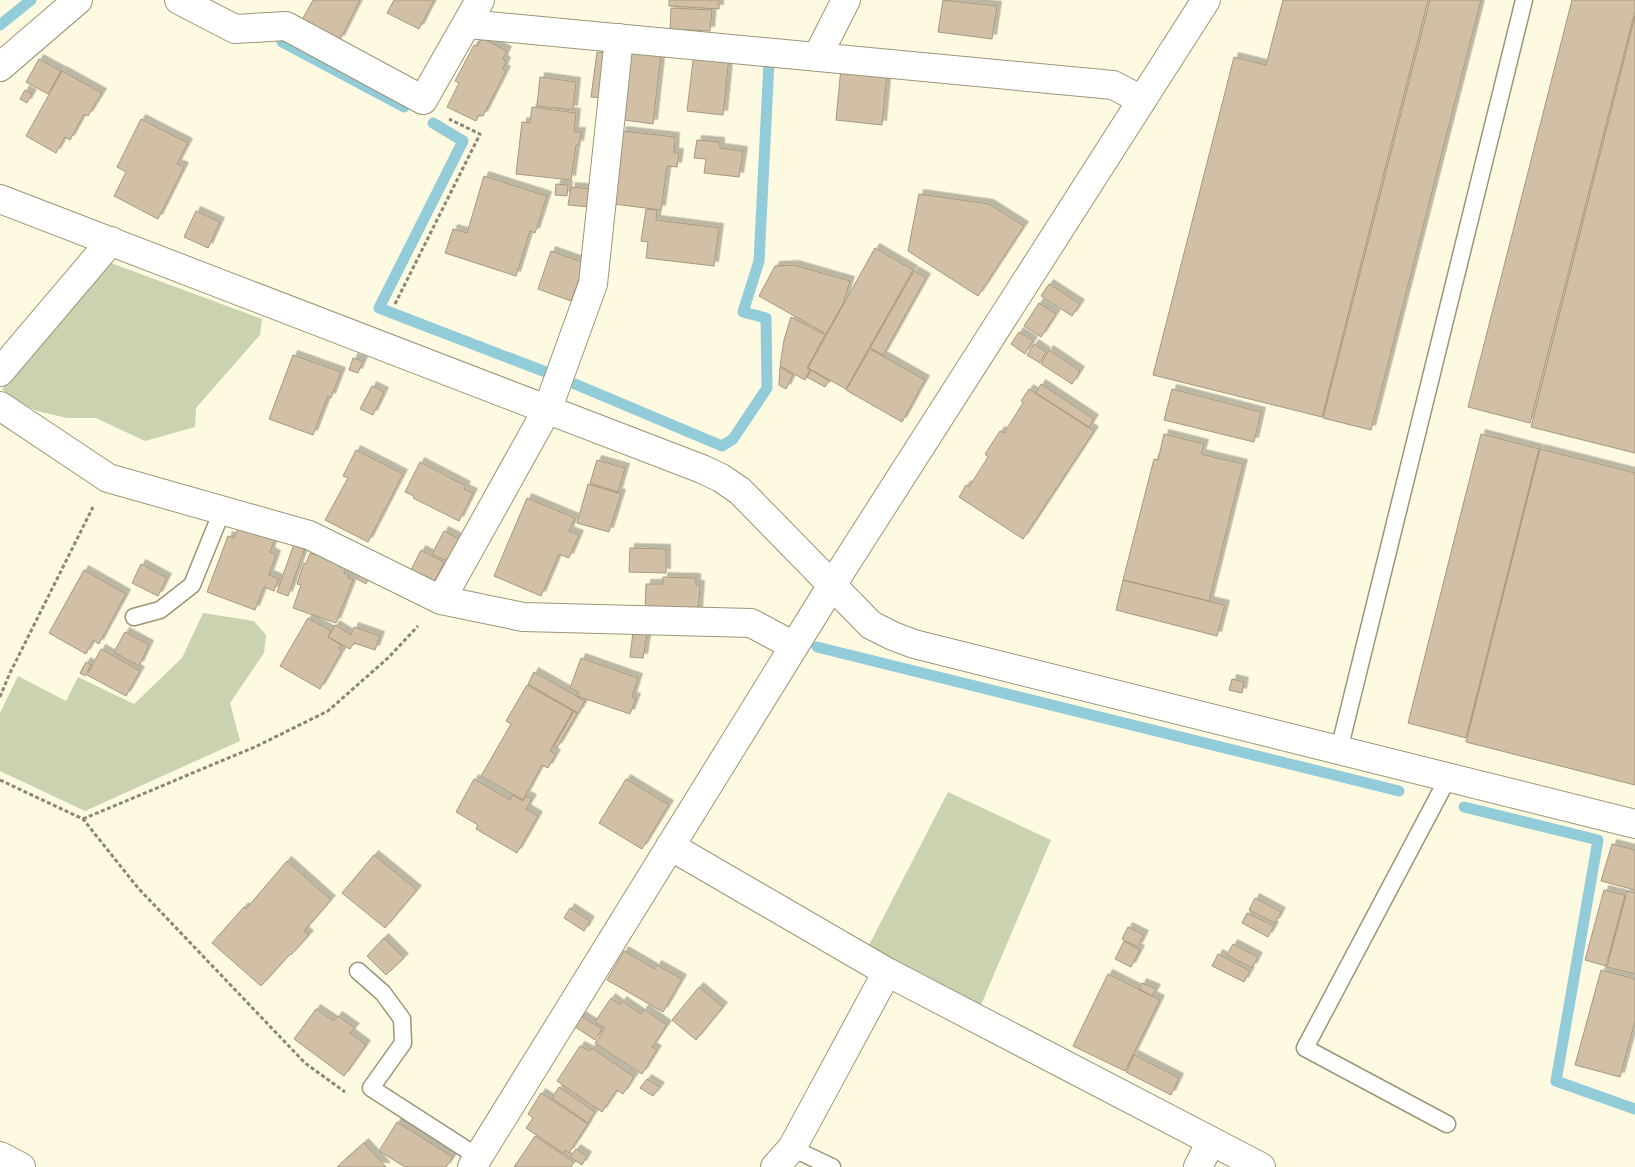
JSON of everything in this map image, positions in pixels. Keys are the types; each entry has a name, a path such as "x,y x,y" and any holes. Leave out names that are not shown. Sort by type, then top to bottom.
{"street":[{"path":"0,67 78,0"},
{"path":"180,0 235,30 286,26 424,100 474,12 619,38 1113,85 1142,100"},
{"path":"817,57 846,0"},
{"path":"475,1162 832,585 1206,0"},
{"path":"441,600 548,408 592,284 619,38"},
{"path":"0,199 548,408 721,478 740,491 871,625 893,636 914,644 1635,824"},
{"path":"0,372 111,242"},
{"path":"0,406 108,478 309,536 441,600 524,617 751,623 794,646"},
{"path":"670,846 887,972 1261,1167"},
{"path":"783,1158 887,972"},
{"path":"1198,1167 1211,1141"},
{"path":"0,1156 22,1167"}],"lane":[{"path":"1340,750 1524,0"},
{"path":"134,617 160,610 192,585 222,511"},
{"path":"1447,1124 1305,1048 1448,778"},
{"path":"358,971 383,993 402,1019 403,1043 371,1088 475,1162"},
{"path":"783,1158 832,1167"}],"path":[{"path":"395,304 480,134 430,109 424,100"},
{"path":"0,697 9,675 108,478"},
{"path":"83,819 257,746 328,711 389,657 441,600"},
{"path":"0,780 83,819 138,888 305,1063 349,1095 371,1088"}],"green space":[{"path":"111,263 262,319 260,335 196,408 195,427 145,441 96,418 67,418 37,411 9,397 2,389 104,267"},
{"path":"203,613 254,621 266,635 264,653 230,703 240,741 85,811 0,771 0,713 18,676 66,701 78,677 134,704 182,658"},
{"path":"948,792 1051,840 981,1005 868,947"}],"building":[{"path":"313,0 360,0 340,40 302,20"},
{"path":"394,0 434,0 419,29 387,13"},
{"path":"669,0 719,0 719,9 669,6"},
{"path":"943,0 997,6 992,39 938,32"},
{"path":"1283,0 1428,0 1322,417 1153,375 1234,57 1266,65"},
{"path":"1430,0 1481,0 1371,430 1323,418"},
{"path":"1572,0 1635,0 1635,11 1530,423 1468,407"},
{"path":"671,8 712,10 710,31 670,29"},
{"path":"1635,16 1635,453 1531,427"},
{"path":"482,38 507,51 503,59 506,62 503,69 506,71 483,116 479,115 476,121 447,107 459,83 455,81 474,45 477,46"},
{"path":"631,49 661,53 653,124 617,119"},
{"path":"597,52 609,53 604,98 591,97"},
{"path":"694,53 729,57 723,115 687,111"},
{"path":"39,59 61,71 48,94 26,82"},
{"path":"841,68 887,73 882,125 836,120"},
{"path":"62,71 102,93 88,116 84,114 70,140 65,137 56,153 26,136"},
{"path":"540,77 576,82 573,110 537,106"},
{"path":"25,90 32,94 27,103 20,99"},
{"path":"532,107 576,113 574,132 581,132 579,145 576,145 571,180 516,174 522,122 530,123"},
{"path":"141,119 188,143 177,164 184,167 158,219 114,196 126,172 117,167"},
{"path":"622,131 675,137 674,153 679,153 677,167 667,166 661,210 606,203"},
{"path":"697,140 720,142 720,148 743,151 739,177 704,173 706,159 694,158"},
{"path":"484,176 547,196 535,233 530,231 516,276 445,253 453,229 467,233"},
{"path":"556,184 568,185 567,196 555,195"},
{"path":"571,187 592,189 590,207 568,205"},
{"path":"919,194 989,204 1024,226 978,296 908,251"},
{"path":"646,209 657,210 656,220 719,228 714,266 646,258 648,242 641,241"},
{"path":"196,211 220,222 208,248 184,237"},
{"path":"875,248 913,270 846,389 808,368"},
{"path":"551,251 585,263 571,301 538,289"},
{"path":"794,265 850,281 843,304 826,334 759,296 775,266"},
{"path":"914,271 926,278 883,355 870,348"},
{"path":"1049,284 1080,304 1072,316 1041,296"},
{"path":"1039,303 1056,314 1041,337 1024,326"},
{"path":"791,317 825,335 807,368 810,370 805,380 780,366 784,340"},
{"path":"1019,332 1033,341 1025,354 1011,344"},
{"path":"1034,344 1046,352 1040,363 1027,355"},
{"path":"870,349 925,380 902,422 846,390"},
{"path":"1049,350 1080,371 1072,384 1041,364"},
{"path":"293,355 341,372 331,398 328,396 313,435 269,419"},
{"path":"353,358 363,361 358,373 349,370"},
{"path":"780,367 793,375 786,389 779,385"},
{"path":"811,370 829,381 825,387 807,377"},
{"path":"1041,384 1094,419 1089,427 1036,393"},
{"path":"372,386 384,392 373,415 360,409"},
{"path":"1029,389 1094,431 1023,539 959,497 966,485 969,487 988,457 985,454 1000,431 1004,433 1023,403 1021,401"},
{"path":"1172,389 1261,412 1254,442 1164,420"},
{"path":"1164,434 1204,444 1201,454 1243,464 1209,601 1123,580 1154,459 1158,460"},
{"path":"1481,434 1539,449 1466,738 1408,723"},
{"path":"1540,449 1635,473 1635,785 1466,742"},
{"path":"356,450 403,474 368,542 325,520 348,478 343,476"},
{"path":"597,460 625,468 618,492 590,483"},
{"path":"420,462 466,486 464,489 473,493 459,521 413,498 414,496 405,492"},
{"path":"588,484 621,494 609,532 577,523"},
{"path":"527,498 575,518 569,531 579,535 569,558 559,554 541,596 494,576"},
{"path":"239,526 276,536 270,552 276,555 269,575 279,579 274,591 264,587 255,610 207,592 228,536 234,538"},
{"path":"444,531 462,540 451,563 432,554"},
{"path":"294,544 305,548 288,596 277,592"},
{"path":"630,548 666,549 666,573 629,572"},
{"path":"421,550 444,562 433,584 410,572"},
{"path":"310,553 346,565 344,573 353,580 336,623 293,608 301,585 297,584 304,563 306,564"},
{"path":"141,564 167,578 158,596 132,583"},
{"path":"84,570 126,594 99,644 93,640 86,654 49,633"},
{"path":"361,570 370,575 366,584 357,579"},
{"path":"663,577 696,578 696,585 700,585 698,612 645,610 646,584 663,584"},
{"path":"1123,580 1225,605 1217,636 1116,610"},
{"path":"308,618 331,631 328,637 341,645 338,648 342,651 320,689 280,666"},
{"path":"335,625 351,635 354,627 380,636 375,650 354,643 350,649 328,637"},
{"path":"125,632 149,645 139,666 114,652"},
{"path":"633,632 647,634 643,658 630,657"},
{"path":"101,649 140,671 126,696 87,675"},
{"path":"581,658 638,678 632,697 636,698 630,714 577,696 579,692 570,688"},
{"path":"86,662 91,665 85,676 80,673"},
{"path":"534,672 585,701 578,713 528,684"},
{"path":"1232,679 1244,682 1242,693 1229,690"},
{"path":"527,685 573,711 550,751 556,754 548,768 542,765 523,800 481,776 511,724 506,721"},
{"path":"574,711 577,714 557,748 554,746"},
{"path":"474,779 510,800 513,795 523,801 526,796 532,799 526,809 538,816 517,853 476,829 478,825 456,812"},
{"path":"626,779 669,805 642,849 599,823"},
{"path":"1612,844 1635,850 1635,890 1601,881"},
{"path":"374,855 417,890 385,928 342,893"},
{"path":"287,861 331,900 304,931 309,935 261,986 212,943 244,907 246,909"},
{"path":"1604,890 1625,895 1606,966 1585,960"},
{"path":"1627,891 1635,893 1635,974 1607,967"},
{"path":"1255,898 1281,912 1275,923 1249,910"},
{"path":"570,908 590,921 584,931 564,918"},
{"path":"1247,913 1274,926 1268,937 1242,923"},
{"path":"1128,927 1144,935 1138,947 1122,939"},
{"path":"384,938 404,958 386,975 367,956"},
{"path":"1124,941 1140,950 1131,967 1115,959"},
{"path":"1233,944 1258,957 1252,968 1227,955"},
{"path":"624,951 655,969 657,965 682,979 663,1012 607,980"},
{"path":"1218,954 1250,971 1244,982 1212,966"},
{"path":"1601,970 1635,979 1635,1021 1620,1077 1575,1065"},
{"path":"1108,974 1160,1000 1125,1071 1073,1046"},
{"path":"1142,983 1156,989 1152,996 1139,989"},
{"path":"699,987 723,1007 696,1040 672,1020"},
{"path":"611,998 620,1005 622,1001 641,1014 644,1009 667,1025 652,1047 657,1050 642,1074 595,1043 605,1028 595,1022"},
{"path":"316,1009 334,1021 338,1016 355,1028 350,1033 366,1045 344,1076 294,1039"},
{"path":"581,1016 602,1029 595,1040 574,1026"},
{"path":"580,1046 590,1051 592,1048 634,1077 623,1094 617,1090 602,1112 557,1081"},
{"path":"1134,1055 1179,1078 1171,1095 1126,1072"},
{"path":"647,1079 660,1087 653,1096 640,1088"},
{"path":"559,1087 595,1112 588,1123 552,1098"},
{"path":"541,1093 588,1124 569,1153 565,1150 563,1153 526,1128 533,1118 528,1114"},
{"path":"397,1122 453,1157 446,1167 405,1167 379,1151"},
{"path":"535,1136 574,1162 571,1167 514,1167"},
{"path":"364,1143 386,1167 337,1167"},
{"path":"576,1149 587,1156 582,1165 570,1157"}],"waterway":[{"path":"0,25 31,0"},
{"path":"282,42 404,107"},
{"path":"575,384 722,446 733,439 767,388 766,318 743,312 759,261 769,62"},
{"path":"433,123 463,141 379,308 551,374"},
{"path":"817,647 1399,791"},
{"path":"1464,807 1598,840 1556,1081 1635,1109"}]}
